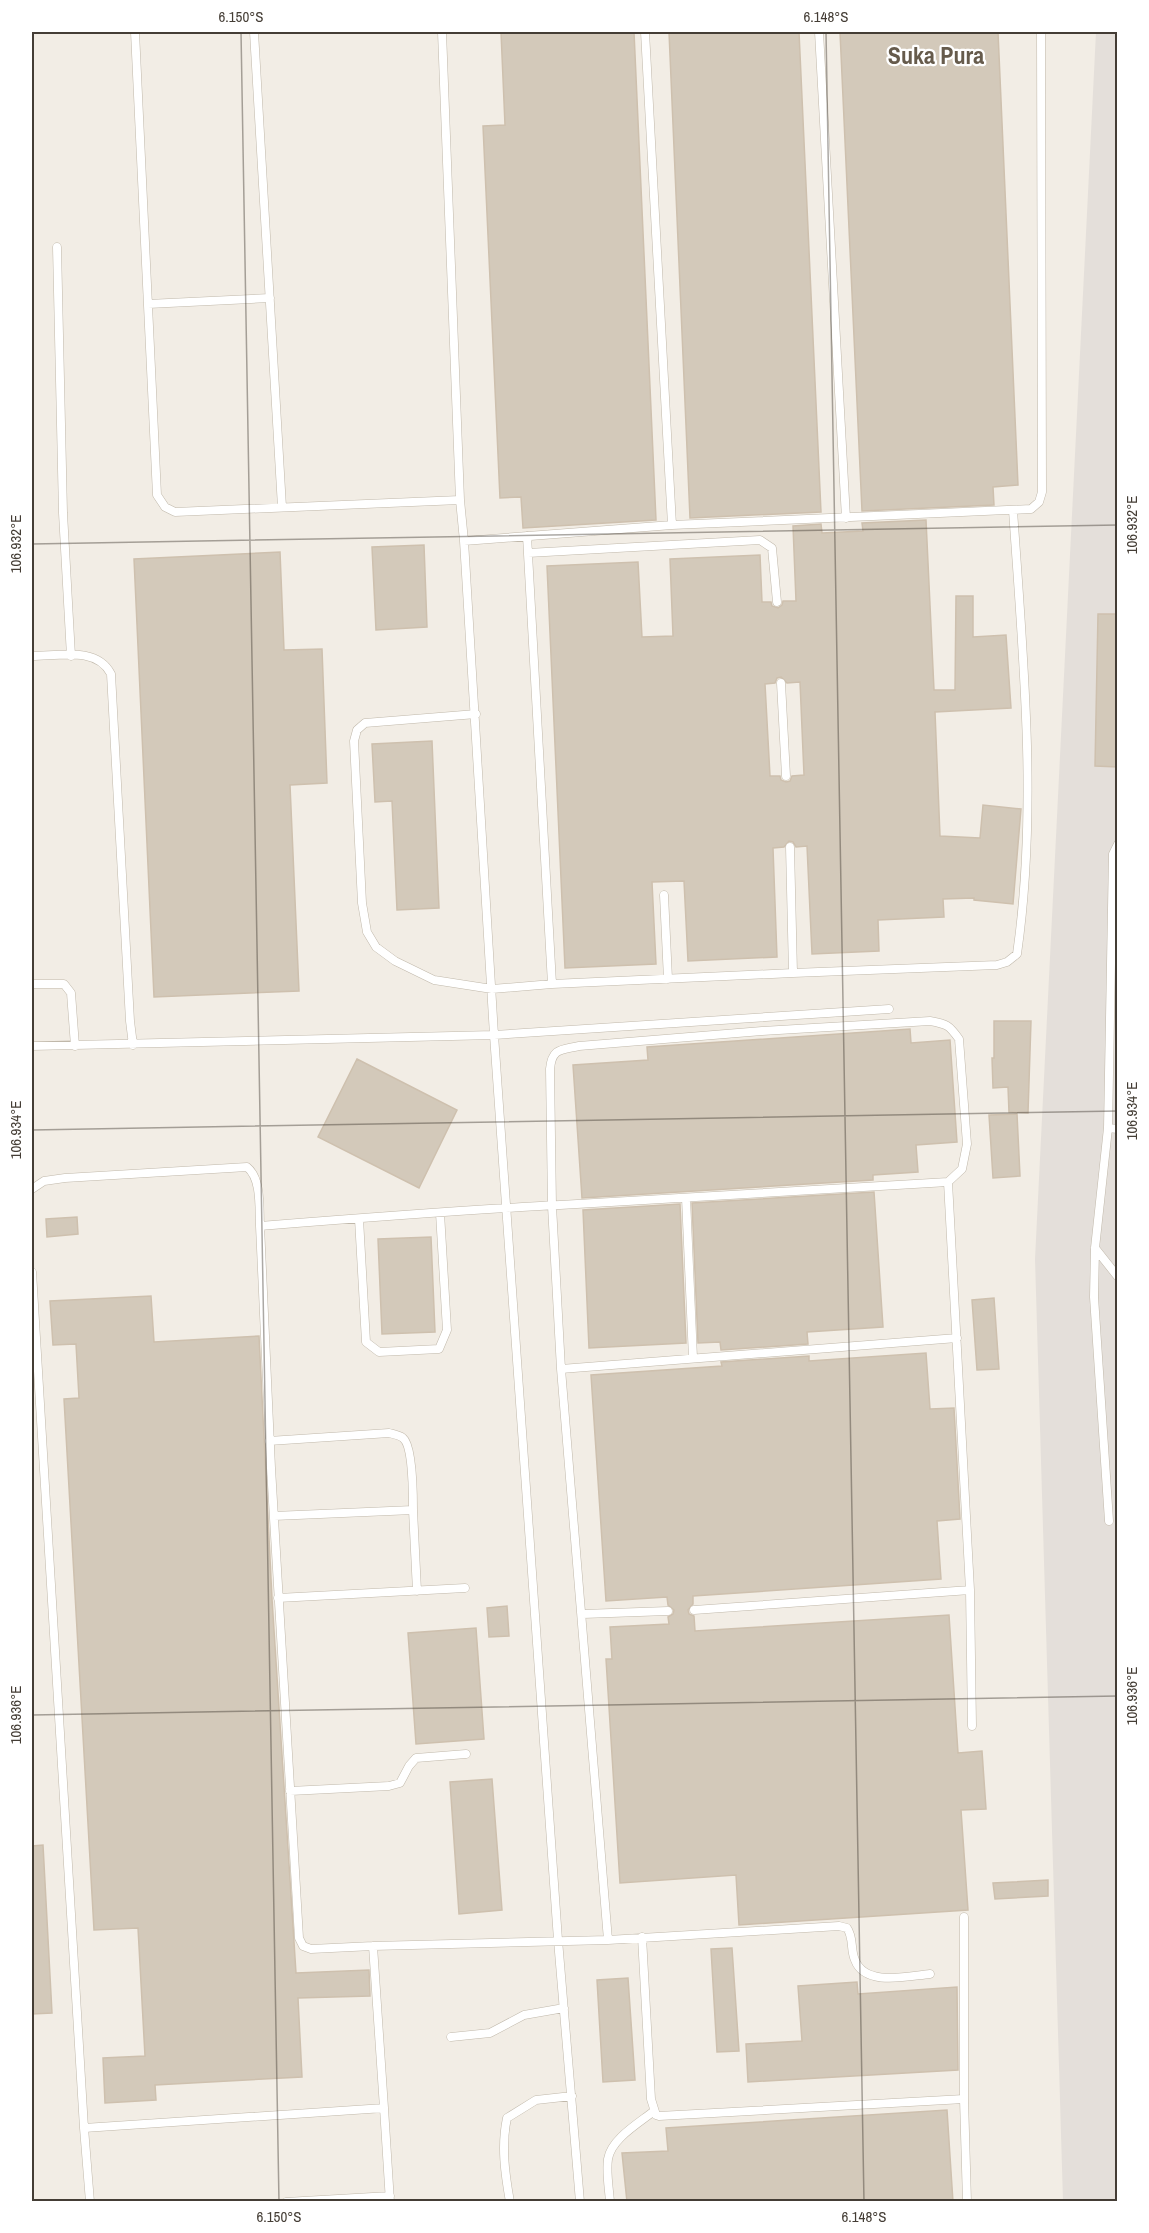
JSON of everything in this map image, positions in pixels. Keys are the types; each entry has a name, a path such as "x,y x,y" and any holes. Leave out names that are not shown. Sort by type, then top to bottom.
{"lane":[{"path":"135,32 157,495 165,507 175,512 460,500"},
{"path":"254,32 282,507"},
{"path":"442,32 460,500 476,714 494,1035 558,1940 580,2202"},
{"path":"645,32 672,525"},
{"path":"819,32 846,518"},
{"path":"464,540 672,525 1031,509 1039,502 1042,492 1041,32"},
{"path":"57,247 63,513 71,656"},
{"path":"148,304 270,298"},
{"path":"476,714 365,723 357,730 354,741 362,903 367,932 376,947 395,961 434,980 492,990 552,984 1007,962 1017,954 1025,901 1027,788 1024,680 1012,510"},
{"path":"527,536 552,984"},
{"path":"528,553 760,540 771,548 777,602"},
{"path":"32,656 87,655 97,658 106,665 111,674 129,1009 133,1045"},
{"path":"781,683 786,776"},
{"path":"1109,1521 1094,1297 1095,1248 1108,1128 1114,977 1113,854 1118,844"},
{"path":"790,847 793,973"},
{"path":"664,895 668,978"},
{"path":"32,984 64,984 71,993 75,1046"},
{"path":"32,1046 494,1035 889,1009"},
{"path":"260,1226 507,1208 552,1206 948,1182 962,1169 966,1144 959,1039 946,1024 930,1021 579,1046 557,1051 551,1057 549,1069 552,1206 561,1369 583,1614 608,1940"},
{"path":"1108,1128 1118,1128"},
{"path":"32,1189 44,1182 65,1178 247,1167 252,1170 256,1179 269,1441 299,1938 303,1946 311,1949 608,1940 839,1926 850,1932 855,1962 865,1972 878,1978 930,1974"},
{"path":"948,1182 970,1590 972,1726"},
{"path":"686,1198 693,1358"},
{"path":"359,1219 366,1342 379,1352 439,1348 447,1330 440,1213"},
{"path":"1095,1248 1118,1277"},
{"path":"32,1272 90,2202"},
{"path":"561,1369 957,1338"},
{"path":"269,1441 389,1433 402,1437 407,1443 412,1481 417,1591"},
{"path":"274,1516 413,1510"},
{"path":"279,1598 465,1588"},
{"path":"693,1610 970,1590"},
{"path":"583,1614 668,1611"},
{"path":"290,1791 389,1786 400,1783 416,1758 466,1754"},
{"path":"964,1917 964,2099 967,2202"},
{"path":"642,1937 651,2099 654,2111 659,2116 964,2099"},
{"path":"286,2202 390,2199 374,1946"},
{"path":"451,2037 490,2033 524,2015 564,2008"},
{"path":"510,2202 504,2154 507,2118 536,2100 572,2096"},
{"path":"84,2128 384,2108"},
{"path":"610,2202 608,2160 610,2150 654,2111"}],"shaded area":[{"path":"1096,32 1117,32 1117,2201 1063,2201 1035,1259"}],"building":[{"path":"501,32 634,32 656,520 523,528 521,497 500,498 483,126 505,125"},
{"path":"669,32 799,32 821,512 690,518"},
{"path":"840,32 998,32 1018,485 993,487 994,505 862,511"},
{"path":"926,520 934,690 955,690 956,596 973,596 973,637 1006,635 1011,708 935,712 940,836 980,838 983,805 1021,809 1013,904 974,900 974,898 943,899 944,917 878,920 879,951 812,954 807,846 796,847 793,842 789,841 784,847 773,848 777,957 688,961 684,881 652,882 656,964 565,968 547,566 638,562 642,637 673,636 670,559 760,555 762,602 771,602 772,606 778,608 783,601 796,601 793,526 821,524 822,533 863,531 862,523","holes":["781,677 787,683 800,682 804,775 792,776 790,781 786,782 781,780 780,776 770,776 765,684 775,683 777,678"]},
{"path":"424,545 427,627 376,630 372,547"},
{"path":"280,552 284,650 322,649 327,783 290,785 299,991 154,997 134,559"},
{"path":"1098,614 1118,614 1118,767 1095,766"},
{"path":"432,741 439,908 397,910 392,801 375,802 372,744"},
{"path":"994,1021 1031,1021 1028,1113 1009,1112 1008,1087 993,1088"},
{"path":"910,1029 911,1043 950,1040 957,1142 916,1145 918,1172 873,1175 873,1180 582,1198 573,1065 648,1060 647,1047"},
{"path":"357,1059 457,1110 419,1188 318,1137"},
{"path":"1017,1114 1020,1176 993,1178 989,1115"},
{"path":"874,1192 883,1327 807,1332 808,1344 721,1350 720,1342 698,1343 692,1203"},
{"path":"680,1204 686,1343 589,1348 583,1210"},
{"path":"77,1217 78,1234 47,1237 46,1219"},
{"path":"431,1237 435,1332 382,1334 378,1239"},
{"path":"151,1296 154,1342 259,1336 272,1599 296,1973 369,1970 370,1996 298,1998 302,2077 155,2085 156,2100 105,2103 103,2058 145,2056 138,1928 94,1930 64,1399 79,1398 76,1344 53,1345 50,1301"},
{"path":"994,1298 999,1369 977,1370 972,1300"},
{"path":"926,1353 930,1409 954,1408 960,1519 937,1521 941,1579 693,1596 693,1604 688,1610 689,1614 694,1616 695,1631 949,1615 958,1753 982,1751 986,1809 961,1810 968,1910 739,1925 736,1875 620,1883 606,1659 612,1659 610,1627 669,1624 668,1617 673,1614 674,1610 668,1605 667,1597 606,1601 591,1375 722,1366 721,1362 809,1356 809,1361"},
{"path":"507,1606 509,1636 489,1637 487,1608"},
{"path":"476,1628 484,1739 416,1744 408,1633"},
{"path":"492,1779 502,1910 459,1914 450,1782"},
{"path":"43,1845 52,2013 32,2014 32,1846"},
{"path":"1048,1880 1048,1896 995,1899 993,1883"},
{"path":"732,1948 739,2051 717,2052 711,1949"},
{"path":"628,1978 635,2080 603,2082 597,1980"},
{"path":"857,1982 858,1994 957,1987 958,2070 748,2082 746,2044 802,2041 798,1986"},
{"path":"947,2110 953,2202 627,2202 622,2153 668,2151 666,2128"}],"district":[{"name":"Suka Pura","path":"936,56"}]}
